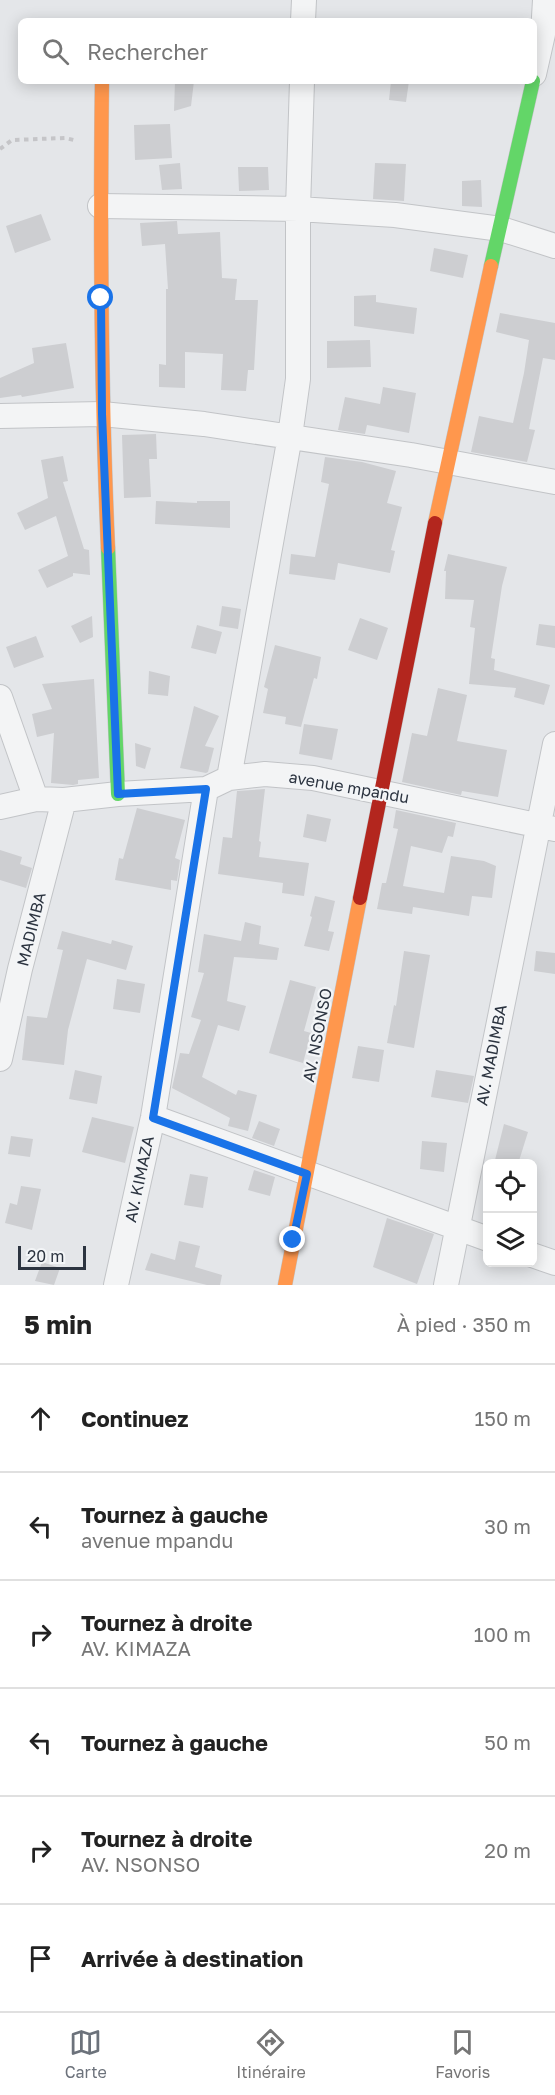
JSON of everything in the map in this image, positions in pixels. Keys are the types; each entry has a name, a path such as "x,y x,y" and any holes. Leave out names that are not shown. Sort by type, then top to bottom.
{"street":[{"path":"303,18 304,0"},
{"path":"537,61 543,34 545,0"},
{"path":"102,84 100,206 102,414 118,794"},
{"path":"229,777 290,436 298,379 298,209 302,84"},
{"name":"AV. NSONSO","path":"285,1285 447,462 501,229 531,84"},
{"path":"100,206 298,209 394,215 501,229 555,246"},
{"path":"0,417 102,414 204,424 290,436 555,482"},
{"path":"0,697 36,799"},
{"name":"AV. MADIMBA","path":"446,1285 456,1228 546,827 555,744"},
{"name":"avenue mpandu","path":"0,807 36,799 64,800 118,794 206,789 229,777 265,774 313,777 546,827"},
{"name":"AV. KIMAZA","path":"116,1285 153,1118 206,789"},
{"name":"MADIMBA","path":"0,1059 20,969 64,800"},
{"path":"153,1118 483,1237"},
{"path":"537,1257 555,1263"}],"path":[{"path":"0,149 12,140 65,138 101,145"}],"building":[{"path":"175,84 194,84 191,106 174,111"},
{"path":"391,84 409,84 406,102 389,100"},
{"path":"170,124 172,158 135,160 134,125"},
{"path":"180,163 182,189 162,190 159,165"},
{"path":"375,163 406,164 404,201 373,199"},
{"path":"238,167 268,167 269,190 239,191"},
{"path":"481,180 482,207 462,206 462,181"},
{"path":"41,214 51,240 15,253 6,226"},
{"path":"177,221 178,234 220,232 222,278 237,279 235,300 258,300 254,370 248,370 246,391 221,390 223,354 185,352 185,388 159,387 159,364 166,365 166,289 168,289 165,244 142,246 140,223"},
{"path":"434,248 468,255 463,278 430,271"},
{"path":"376,295 376,302 417,308 414,334 354,326 354,296"},
{"path":"500,313 555,323 555,360 543,358 529,429 535,430 527,462 471,452 479,416 513,423 524,373 529,340 496,332"},
{"path":"370,340 371,367 327,368 327,341"},
{"path":"66,343 74,388 22,397 21,395 0,398 0,378 34,363 32,348"},
{"path":"383,387 416,393 409,433 367,425 365,434 338,430 345,397 380,404"},
{"path":"156,434 157,459 149,459 151,497 124,498 122,435"},
{"path":"63,456 68,481 63,482 84,549 89,550 90,575 73,573 73,576 47,588 38,570 68,556 56,516 25,530 17,513 48,498 41,460"},
{"path":"325,457 362,462 396,471 387,503 402,507 391,550 395,551 390,573 338,563 335,580 289,574 291,554 315,557 329,484 321,482"},
{"path":"156,501 197,503 197,501 230,501 230,528 155,524"},
{"path":"448,554 507,567 491,658 495,659 494,670 550,685 544,705 514,697 516,688 469,684 475,628 470,627 474,600 445,599 446,571 444,571"},
{"path":"222,606 241,609 238,629 219,626"},
{"path":"92,616 93,637 80,643 71,626"},
{"path":"360,618 388,628 377,660 348,650"},
{"path":"539,624 555,626 555,648 536,645"},
{"path":"197,625 222,632 216,654 191,648"},
{"path":"36,636 44,657 14,668 6,647"},
{"path":"275,645 321,657 317,679 314,678 301,727 285,724 286,717 263,713 268,689 264,687"},
{"path":"149,671 170,676 168,696 148,694"},
{"path":"94,679 99,778 78,780 78,784 73,785 51,783 54,733 37,737 32,714 52,709 42,684"},
{"path":"438,688 467,695 457,741 507,750 498,797 462,791 461,795 402,782 412,733 427,736"},
{"path":"194,706 219,716 205,746 214,748 206,773 180,768"},
{"path":"304,724 338,729 332,760 299,754"},
{"path":"135,743 151,748 145,769 136,766"},
{"path":"265,789 259,857 309,863 304,896 282,893 283,883 218,874 223,837 232,838 237,791"},
{"path":"137,808 185,820 175,858 180,860 177,881 171,880 171,890 115,880 119,858 123,859"},
{"path":"396,810 456,823 453,837 448,836 442,853 411,846 403,886 444,893 451,856 484,861 496,866 492,898 472,896 469,916 413,907 412,914 377,909 382,883 386,883 398,829 393,828"},
{"path":"307,814 331,819 326,842 303,837"},
{"path":"0,850 22,857 20,864 32,868 26,888 0,880"},
{"path":"315,896 335,901 328,931 334,932 329,951 304,946"},
{"path":"245,922 261,926 259,944 279,948 277,960 234,957 227,1001 246,1006 239,1031 218,1025 202,1077 236,1095 238,1090 257,1095 248,1131 228,1126 230,1118 172,1088 180,1053 189,1054 201,1020 191,1017 204,973 198,972 204,934 241,941"},
{"path":"62,931 111,944 112,940 133,946 126,970 87,959 68,1030 64,1065 22,1060 27,1016 47,1018 63,950 57,949"},
{"path":"404,951 430,955 414,1048 387,1043 394,1005 396,1006"},
{"path":"536,951 555,953 555,974 534,971"},
{"path":"117,979 145,984 140,1013 113,1009"},
{"path":"290,980 316,987 304,1031 311,1033 303,1063 269,1053"},
{"path":"358,1046 384,1050 379,1082 352,1078"},
{"path":"75,1070 102,1076 97,1104 69,1099"},
{"path":"436,1070 474,1076 468,1103 431,1097"},
{"path":"92,1117 134,1127 125,1163 82,1152"},
{"path":"259,1121 280,1129 274,1146 252,1138"},
{"path":"504,1124 528,1132 520,1159 495,1159"},
{"path":"11,1136 33,1139 30,1157 8,1154"},
{"path":"422,1141 447,1143 444,1172 420,1169"},
{"path":"254,1170 275,1177 270,1196 248,1190"},
{"path":"190,1174 208,1177 203,1208 184,1205"},
{"path":"21,1186 41,1189 32,1230 5,1223 10,1203 17,1205"},
{"path":"387,1218 434,1234 417,1284 373,1267"},
{"path":"179,1241 200,1246 195,1267 222,1275 220,1285 207,1285 145,1270 151,1253 175,1260"},
{"path":"42,1262 60,1268 54,1285 35,1281"}],"traffic: fast":[{"path":"491,266 532,84"},
{"path":"108,548 118,794"}],"traffic: slow":[{"path":"102,84 102,314 108,548"},
{"path":"435,523 491,266"},
{"path":"285,1285 360,898"}],"traffic: jam":[{"path":"360,898 435,523"}],"route":[{"path":"101,298 102,414 118,794 206,789 153,1118 307,1174 293,1240"}]}
